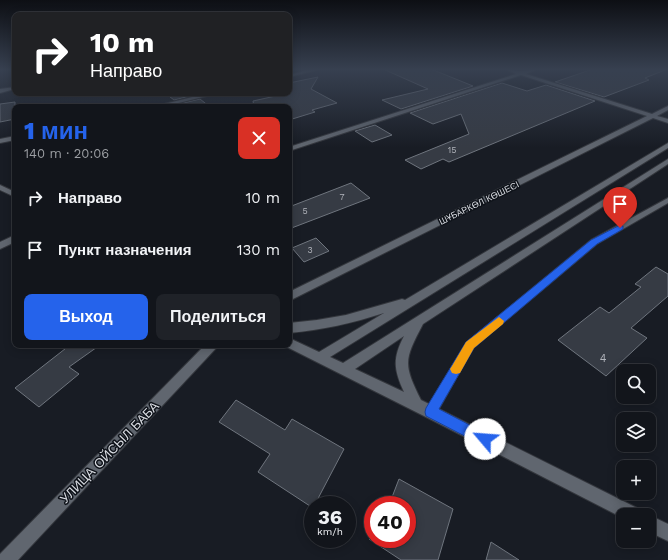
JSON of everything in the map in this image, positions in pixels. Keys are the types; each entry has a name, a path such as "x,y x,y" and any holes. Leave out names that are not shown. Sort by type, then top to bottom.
{"street":[{"path":"292,148 456,95"},
{"path":"588,95 668,121"},
{"path":"168,104 203,96"},
{"name":"ШҰБАРКӨЛ КӨШЕСІ","path":"292,295 668,108"},
{"path":"0,141 12,139"},
{"path":"319,358 668,146"},
{"path":"343,370 668,161"},
{"path":"0,187 12,193"},
{"path":"0,246 12,240"},
{"path":"292,328 309,327 376,312 420,296"},
{"path":"416,404 405,381 400,364 403,348 420,320"},
{"path":"292,344 416,404 619,508"},
{"name":"УЛИЦА ОЙСЫЛ БАБА","path":"6,560 163,394 210,348"},
{"path":"656,527 668,533"}],"lane":[{"path":"431,412 470,345 594,242 668,200"}],"building":[{"path":"322,95 337,103 312,110 315,112 292,119 292,104 254,104 253,101 276,96"},
{"path":"402,95 444,95 401,109 382,100"},
{"path":"465,95 577,95 595,101 449,162 443,159 421,169 405,160 469,134 461,114 433,124 410,113"},
{"path":"598,95 609,95 604,97"},
{"path":"169,96 190,96 174,100"},
{"path":"200,99 206,104 179,104"},
{"path":"15,102 15,104 12,104 12,120 0,122 0,104"},
{"path":"375,125 392,135 372,142 355,131"},
{"path":"351,183 370,198 292,228 292,206"},
{"path":"316,238 329,251 304,262 292,248"},
{"path":"656,267 668,274 668,296 631,328 647,338 619,364 616,364 616,367 606,376 558,340 600,307 609,313 641,287 635,284"},
{"path":"66,348 96,348 69,367 79,374 39,407 15,388"},
{"path":"236,400 285,430 292,419 344,449 319,496 304,496 304,502 258,472 270,454 219,422"},
{"path":"399,479 453,509 438,560 401,560 383,548 416,548 416,496 392,496"},
{"path":"491,542 519,560 486,560"}],"slow traffic":[{"path":"456,369 470,345 499,321"}],"route":[{"path":"485,439 431,412 470,345 594,242 620,228"}]}
